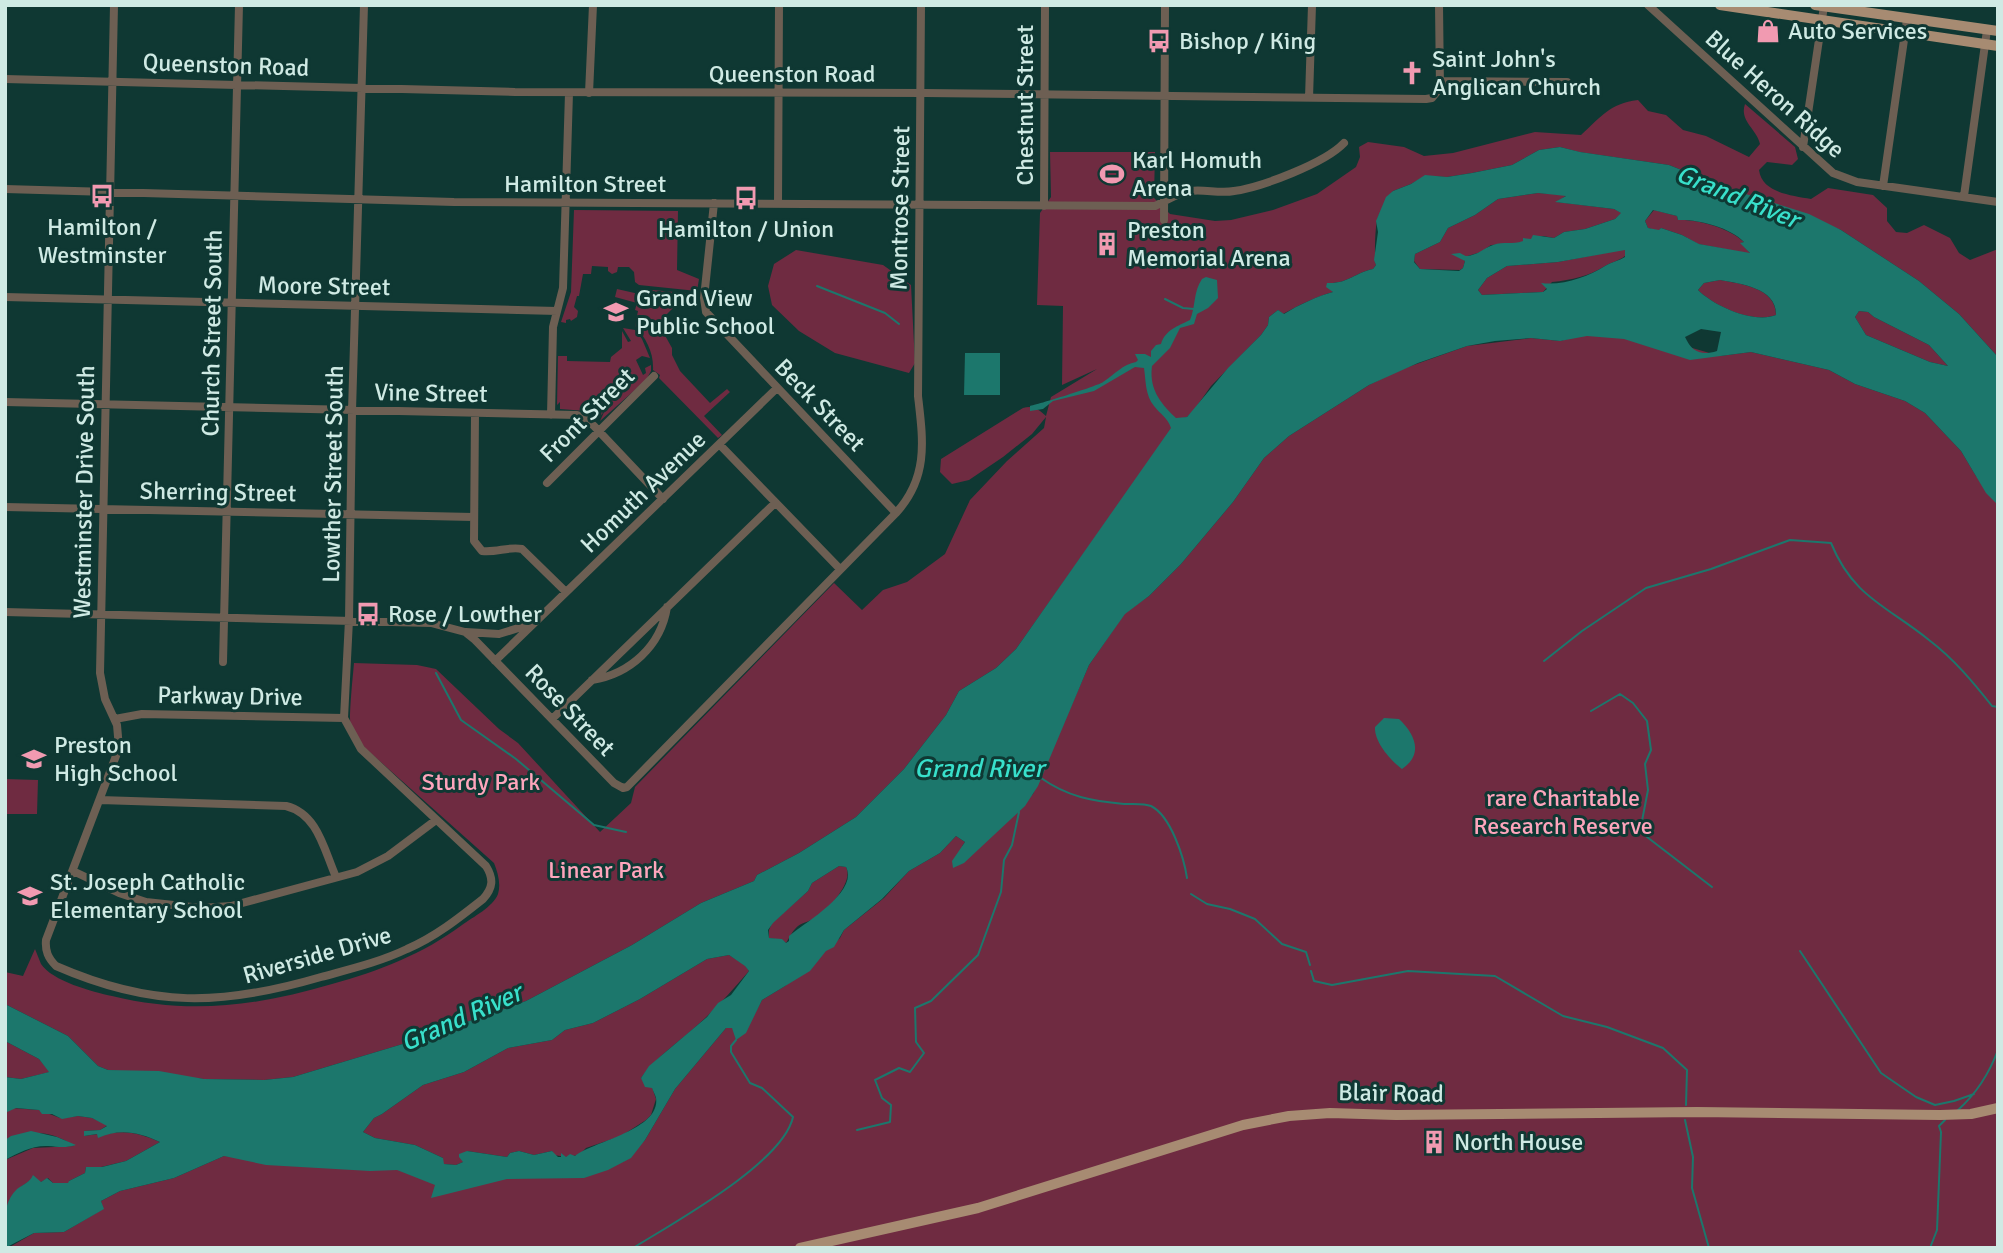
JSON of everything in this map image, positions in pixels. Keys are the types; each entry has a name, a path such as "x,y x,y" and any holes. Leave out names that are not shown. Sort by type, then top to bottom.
{"main road":[{"path":"1720,5 1998,46"},
{"path":"1820,6 1993,31"},
{"name":"Blair Road","path":"800,1248 978,1208 1243,1125 1289,1116 1330,1113 1396,1115 1697,1112 1940,1115 1970,1114 1998,1108"}],"street":[{"name":"Westminster Drive South","path":"50,961 45,947 46,940 119,748 120,737 116,719 101,685 114,5"},
{"name":"Church Street South","path":"223,662 239,5"},
{"name":"Lowther Street South","path":"344,718 349,620 364,5"},
{"path":"589,93 593,5"},
{"path":"778,204 779,5"},
{"name":"Montrose Street","path":"920,412 921,5"},
{"name":"Chestnut Street","path":"1044,206 1045,5"},
{"path":"1164,220 1165,5"},
{"path":"1309,98 1312,5"},
{"path":"1439,5 1440,82 1567,82"},
{"name":"Blue Heron Ridge","path":"1648,5 1803,147 1840,177 1857,182 1998,202"},
{"path":"1659,15 1661,5"},
{"path":"1803,147 1823,20 1820,6"},
{"path":"1883,186 1907,19"},
{"path":"1964,196 1985,44 1993,31"},
{"name":"Queenston Road","path":"5,79 569,93 921,93 1426,99 1437,93 1440,82"},
{"path":"551,415 553,327 563,288 569,93"},
{"name":"Hamilton Street","path":"5,189 565,204 1155,206 1190,191 1234,191 1259,185 1312,165 1344,143"},
{"name":"Beck Street","path":"714,203 704,298 706,312 896,513"},
{"name":"Moore Street","path":"5,297 557,312"},
{"name":"Front Street","path":"547,483 654,376"},
{"name":"Homuth Avenue","path":"495,661 777,388"},
{"name":"Vine Street","path":"5,402 582,416 663,499"},
{"name":"Rose Street","path":"5,612 431,623 464,632 614,783 623,788 627,787 907,500 917,482 921,465 923,435 920,412"},
{"path":"475,413 474,541 482,551 515,547 522,549 566,592"},
{"path":"720,444 840,569"},
{"path":"552,719 775,503"},
{"name":"Sherring Street","path":"5,507 473,517"},
{"path":"592,680 607,678 642,656 665,622 667,607"},
{"name":"Homuth Avenue","path":"464,632 499,634 534,622"},
{"name":"Parkway Drive","path":"116,719 142,714 344,718"},
{"path":"73,871 119,893 146,902 201,908 231,906 354,873 388,856 436,820 360,749 344,718"},
{"path":"100,800 285,806 299,810 309,818 316,829 336,877"},
{"name":"Riverside Drive","path":"50,961 81,977 144,995 209,1000 245,996 386,958 436,934 489,892 491,874 486,866 436,820"}],"green space":[{"path":"1638,100 1648,111 1666,115 1683,130 1706,136 1749,157 1760,144 1744,115 1745,104 1795,147 1798,159 1792,165 1767,162 1759,170 1761,178 1771,188 1811,199 1828,188 1873,195 1887,208 1887,221 1896,232 1907,233 1924,225 1950,238 1959,253 1970,260 1998,249 1998,357 1959,314 1919,281 1841,230 1669,165 1560,147 1539,150 1512,165 1447,177 1425,176 1393,191 1381,210 1376,226 1376,265 1373,269 1340,282 1327,283 1333,292 1283,314 1278,310 1269,317 1268,325 1261,335 1211,386 1194,410 1187,417 1179,419 1016,649 996,668 959,691 946,715 904,769 856,817 799,853 757,875 754,881 701,903 632,945 526,1001 416,1040 293,1077 264,1080 204,1079 108,1070 98,1066 68,1036 5,1004 5,972 23,976 35,949 46,970 63,981 94,992 141,1002 196,1006 277,998 349,979 400,960 432,945 492,903 498,894 499,886 494,863 365,748 351,730 354,663 417,665 436,669 499,729 518,743 600,832 631,803 635,787 834,583 862,610 883,590 907,582 945,554 970,500 1007,461 1044,428 1046,417 1032,434 969,480 952,484 940,472 941,459 1023,408 1039,410 1046,416 1051,397 1097,369 1062,385 1063,306 1037,305 1040,213 1051,197 1050,152 1155,152 1154,198 1170,214 1215,221 1231,220 1273,210 1317,194 1356,167 1360,157 1359,147 1368,142 1404,147 1424,156 1453,153 1535,132 1581,135 1613,108"},
{"path":"1538,193 1567,195 1557,202 1614,209 1622,213 1615,219 1585,229 1564,232 1554,238 1543,236 1516,244 1491,245 1481,252 1461,258 1465,261 1460,270 1420,269 1414,261 1415,254 1440,242 1448,228 1475,215 1498,199"},
{"path":"574,210 678,211 677,270 699,279 697,291 639,285 629,267 618,267 617,272 612,274 608,267 592,266 591,274 583,274 574,307 578,311 577,317 571,321 566,320 566,323 561,322 571,292"},
{"path":"1654,210 1677,216 1678,220 1704,223 1722,229 1744,242 1741,243 1751,254 1698,244 1661,228 1659,231 1648,228 1645,221"},
{"path":"1625,249 1625,256 1620,259 1586,275 1552,282 1543,292 1482,295 1478,290 1487,278 1507,266 1558,262"},
{"path":"796,250 883,265 911,285 915,363 909,373 835,353 799,331 772,305 768,286 774,264"},
{"path":"1720,280 1764,293 1774,306 1776,315 1756,317 1734,312 1698,290 1704,283"},
{"path":"617,289 639,294 641,289 697,294 696,303 693,298 683,298 658,323 672,348 672,355 680,371 710,403 727,389 730,392 704,416 722,435 718,438 653,370 648,346 635,326 637,303 615,297"},
{"path":"1859,311 1868,312 1929,345 1948,366 1930,362 1866,335 1855,317"},
{"name":"rare Charitable Research Reserve","path":"1616,326 1720,356 1751,352 1829,370 1855,384 1905,401 1925,413 1961,451 1976,476 1998,500 1998,1248 8,1248 34,1233 64,1232 103,1209 101,1201 120,1191 174,1178 224,1156 431,1168 623,1162 645,1140 675,1089 726,1028 744,1034 762,1000 785,986 840,938 844,930 884,898 909,871 940,853 956,836 965,842 962,846 1033,794 1089,665 1125,613 1149,596 1181,564 1233,502 1264,458 1289,436 1369,385 1397,371 1467,346 1531,338 1560,341"},
{"path":"623,328 635,330 642,339 650,358 642,356 636,360 643,375 646,373 645,368 651,365 646,380 600,421 605,410 599,418 586,411 560,409 560,402 557,405 558,356 567,356 567,361 610,362 611,357 622,348 622,331 628,342 631,341"},
{"path":"5,779 38,780 37,814 5,814"},
{"path":"839,866 846,867 847,880 828,908 818,917 798,926 786,943 769,938 772,923 808,891 812,883"},
{"path":"729,955 745,965 749,971 708,1015 659,1058 641,1078 652,1087 656,1099 651,1115 621,1136 586,1148 579,1155 566,1157 554,1155 552,1151 534,1155 519,1151 510,1153 507,1157 467,1151 463,1162 456,1165 443,1164 443,1158 415,1145 375,1138 363,1132 374,1118 423,1085 464,1072 508,1048 552,1040 565,1030 593,1023 707,959"},
{"path":"5,1041 39,1059 50,1072 21,1079 5,1077"},
{"path":"12,1108 39,1110 60,1118 92,1118 108,1125 100,1130 84,1131 84,1136 130,1133 160,1142 126,1161 101,1167 86,1167 85,1173 69,1183 53,1183 48,1178 41,1182 31,1180 13,1195 5,1217 5,1160 33,1148 74,1146 57,1137 40,1133 23,1134 5,1140 5,1113"}],"water":[{"name":"Grand River","path":"1560,147 1669,165 1727,188 1809,214 1841,230 1919,281 1959,314 1998,357 1998,505 1986,493 1961,451 1925,413 1905,401 1855,384 1829,370 1751,352 1690,360 1624,339 1587,336 1560,341 1531,338 1495,341 1467,346 1418,363 1369,385 1289,436 1264,458 1233,502 1181,564 1149,596 1125,614 1089,665 1038,786 1025,806 964,863 953,868 952,861 965,842 956,836 940,853 909,871 882,899 844,930 834,947 826,951 810,971 762,1000 746,1033 736,1040 732,1028 726,1028 675,1089 645,1140 631,1158 584,1178 507,1179 431,1198 435,1185 397,1170 266,1165 224,1156 174,1178 120,1191 101,1201 104,1209 64,1232 34,1233 5,1248 8,1202 17,1189 33,1175 41,1182 47,1178 53,1183 68,1183 85,1173 86,1167 102,1167 126,1161 160,1142 129,1133 114,1133 98,1138 97,1134 84,1136 84,1131 100,1130 107,1126 92,1118 78,1116 62,1119 52,1114 42,1114 39,1110 16,1108 5,1113 5,1077 21,1079 49,1072 39,1059 5,1041 5,1004 68,1036 98,1066 108,1070 159,1071 204,1079 264,1080 293,1077 416,1040 526,1001 632,945 701,903 754,881 757,875 799,853 856,817 904,769 946,715 959,691 996,668 1016,649 1171,428 1149,397 1144,368 1135,367 1094,391 1053,401 1043,409 1030,411 1030,406 1103,382 1123,367 1136,362 1138,360 1135,354 1151,357 1151,351 1161,344 1169,332 1190,320 1197,289 1206,277 1217,280 1218,298 1197,314 1194,324 1180,328 1170,348 1152,366 1154,389 1165,407 1176,418 1187,417 1228,368 1261,335 1268,325 1269,317 1278,310 1284,314 1333,292 1326,287 1327,283 1340,282 1373,269 1376,265 1376,221 1386,197 1393,191 1425,175 1447,177 1512,165 1539,150","holes":["1538,193 1566,196 1555,202 1614,209 1621,213 1615,219 1585,229 1564,232 1554,238 1533,235 1531,239 1523,238 1523,241 1519,242 1497,244 1470,256 1451,254 1465,261 1459,271 1420,269 1414,262 1415,254 1440,242 1448,228 1475,215 1498,199","1653,210 1677,216 1678,220 1722,228 1744,242 1740,243 1750,253 1699,244 1661,228 1648,228 1645,221","1625,250 1625,257 1583,277 1566,282 1541,283 1547,289 1543,292 1482,295 1478,290 1487,278 1507,266 1558,262","1720,280 1747,286 1771,299 1776,315 1757,317 1735,312 1714,302 1698,290 1704,283","1859,311 1868,312 1929,345 1948,366 1930,362 1866,335 1855,317","1701,329 1721,332 1717,351 1698,352 1685,337","839,866 846,867 848,877 845,887 828,906 789,936 786,943 782,939 769,938 768,930 773,923 808,891 812,883","729,955 749,971 731,995 718,1003 707,1017 649,1066 641,1078 645,1087 652,1088 656,1098 655,1109 648,1119 623,1134 575,1156 570,1154 566,1157 561,1153 561,1157 558,1157 552,1151 534,1155 519,1151 510,1153 507,1157 467,1151 459,1154 463,1162 456,1165 444,1164 443,1158 415,1145 375,1138 363,1132 374,1118 423,1085 464,1072 508,1048 552,1040 565,1030 593,1023 707,959"]},
{"path":"965,353 1000,353 1000,395 964,395"},
{"path":"1384,718 1399,719 1413,737 1413,757 1402,769 1388,756 1377,739 1375,727"},
{"path":"31,1131 76,1145 37,1147 5,1160 5,1140"}],"waterway":[{"path":"817,286 885,313 899,324"},
{"path":"1165,299 1183,308 1194,309"},
{"path":"1544,661 1582,631 1646,588 1711,569 1790,540 1831,543 1850,576 1872,599 1938,647 1963,671 1992,706 1998,707"},
{"path":"436,673 461,720 516,759 594,825 626,832"},
{"path":"1591,711 1620,694 1633,703 1647,721 1651,750 1645,764 1648,790 1641,826 1647,837 1712,887"},
{"path":"1041,778 1061,790 1081,797 1151,806 1170,828 1180,849 1187,878"},
{"path":"857,1130 890,1122 891,1105 882,1098 875,1080 899,1068 910,1072 924,1053 916,1042 915,1008 931,1001 978,955 1001,892 1004,860 1012,845 1019,812"},
{"path":"1191,894 1207,904 1255,919 1282,944 1306,952 1310,965"},
{"path":"1800,951 1881,1073 1916,1097 1935,1105 1974,1094"},
{"path":"1311,971 1314,981 1332,985 1408,971 1495,976 1563,1016 1607,1027 1663,1048 1687,1070 1686,1105"},
{"path":"633,1248 699,1208 749,1172 785,1135 793,1117 762,1088 750,1083 731,1052 731,1046 736,1040"},
{"path":"1958,1110 1982,1083 1998,1050"},
{"path":"1685,1120 1693,1157 1692,1188 1709,1248"},
{"path":"1930,1248 1937,1230 1941,1132 1939,1126 1945,1120"}],"place":[{"name":"Auto Services","path":"1768,31"},
{"name":"Bishop / King","path":"1159,41"},
{"name":"Saint John's Anglican Church","path":"1412,73"},
{"name":"Karl Homuth Arena","path":"1112,174"},
{"name":"Hamilton / Westminster","path":"102,196"},
{"name":"Hamilton / Union","path":"746,198"},
{"name":"Preston Memorial Arena","path":"1107,244"},
{"name":"Grand View Public School","path":"616,312"},
{"name":"Rose / Lowther","path":"368,614"},
{"name":"Preston High School","path":"34,759"},
{"name":"St. Joseph Catholic Elementary School","path":"30,896"},
{"name":"North House","path":"1434,1142"}],"park label":[{"name":"Sturdy Park","path":"481,782"},
{"name":"Linear Park","path":"606,870"}]}
